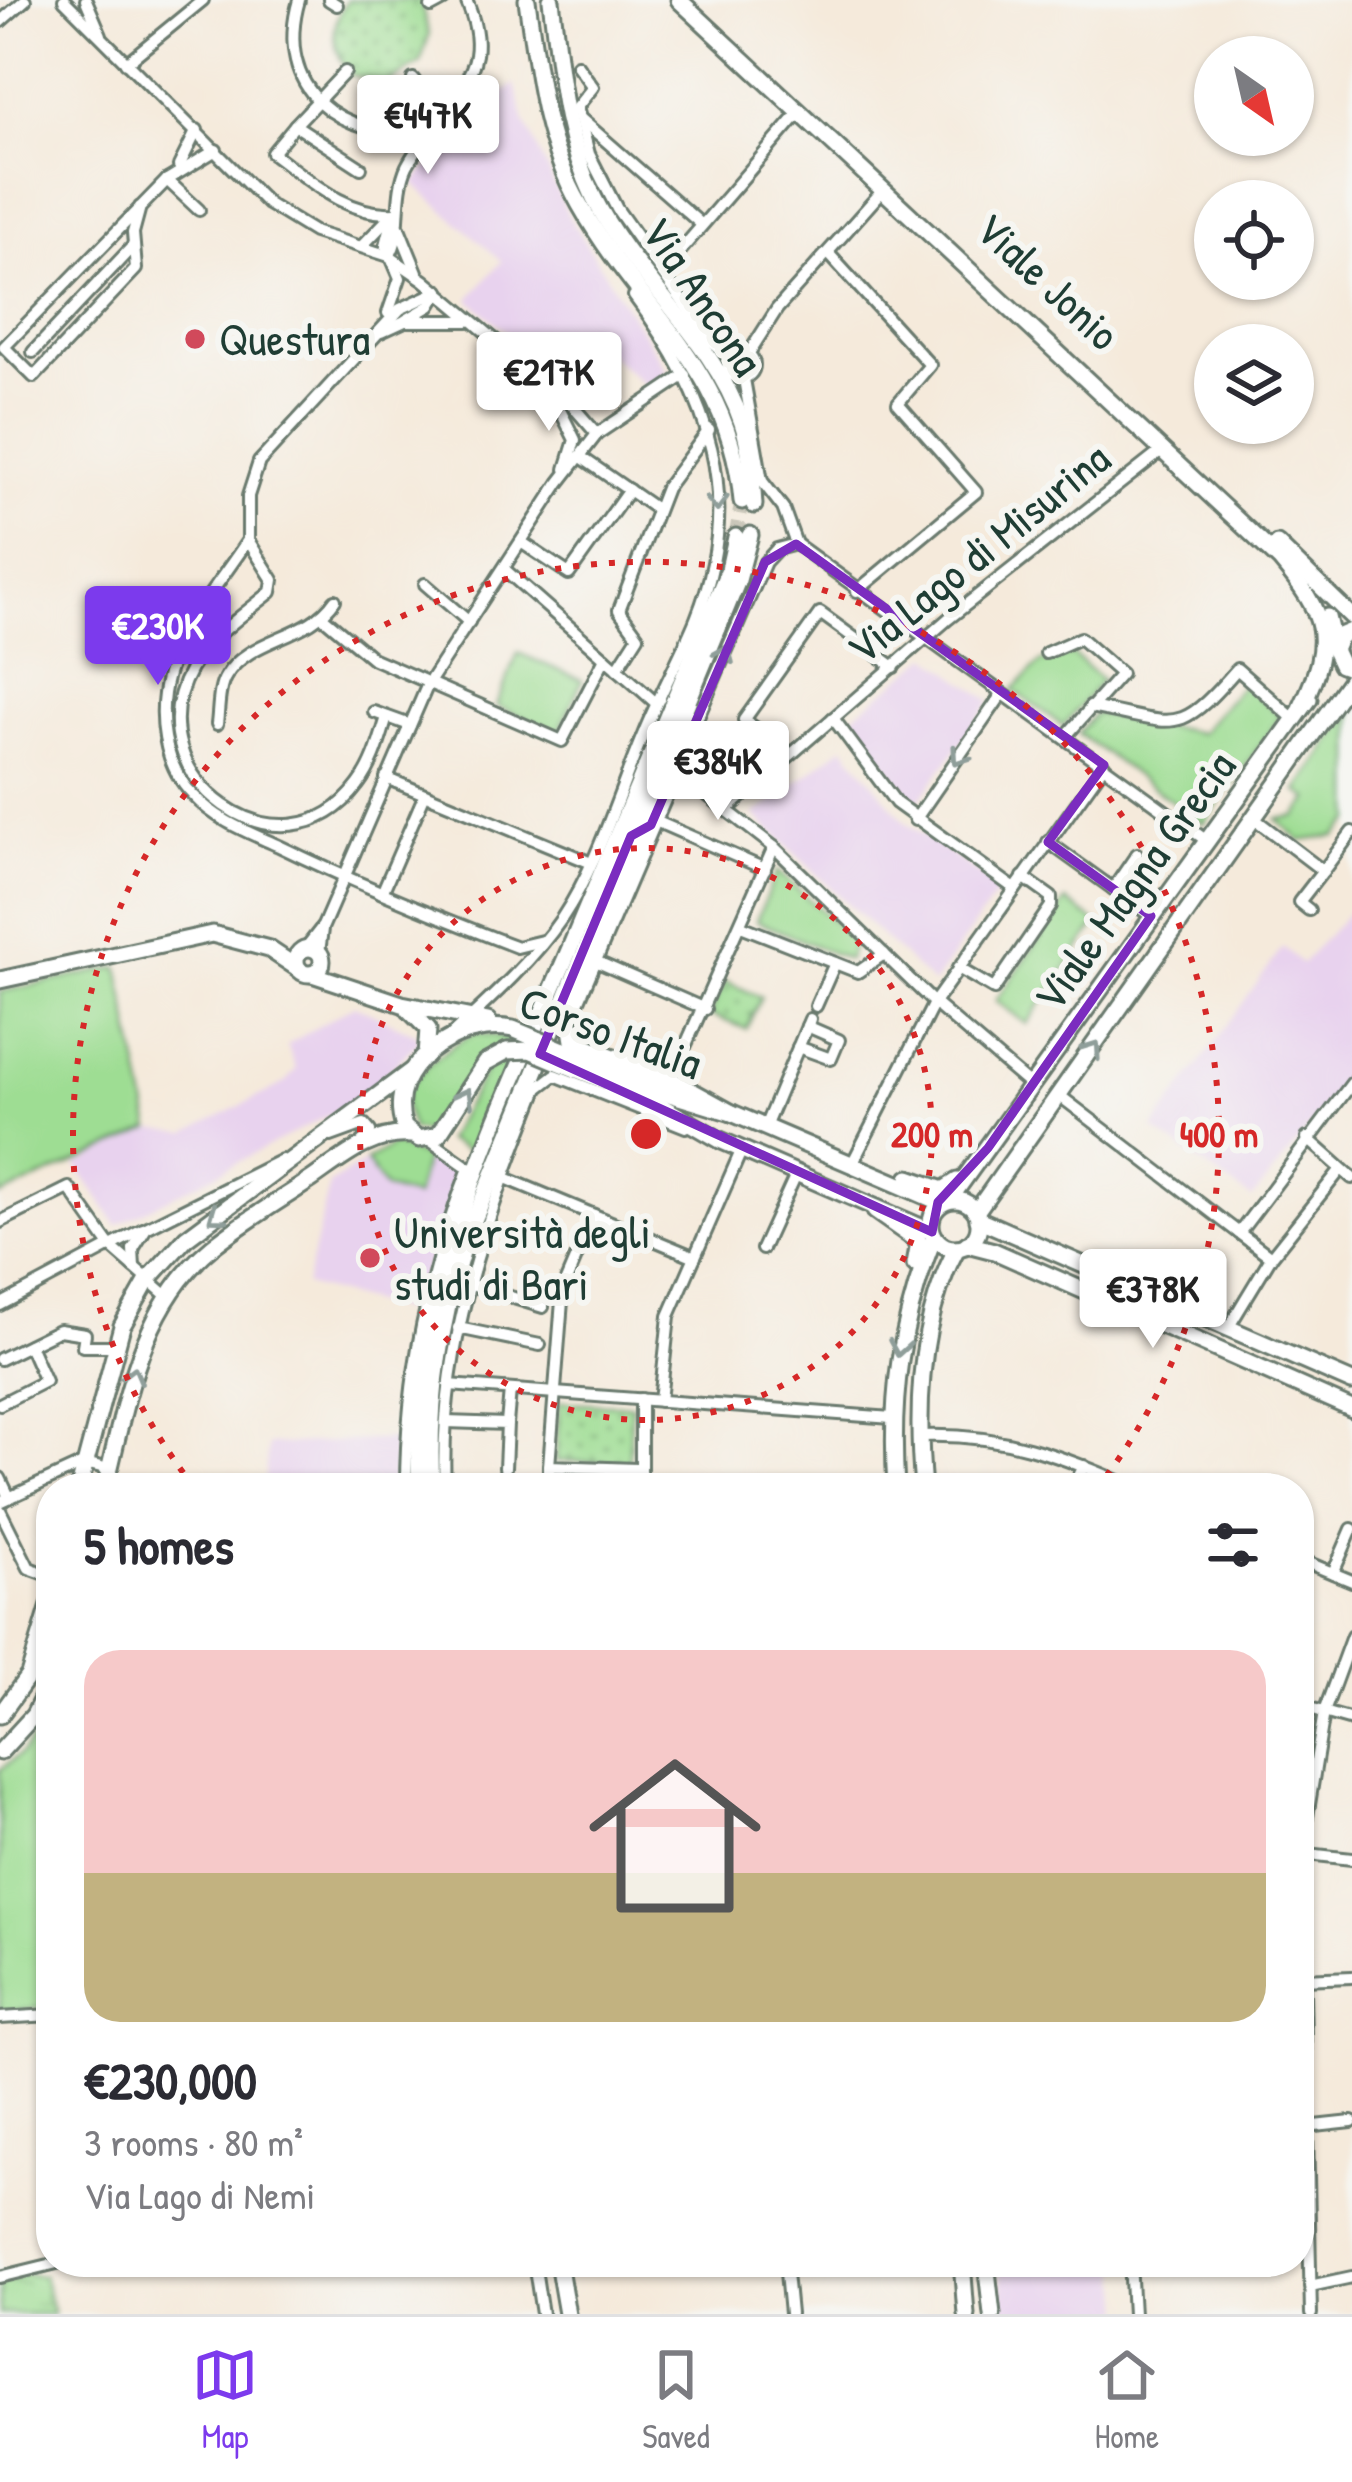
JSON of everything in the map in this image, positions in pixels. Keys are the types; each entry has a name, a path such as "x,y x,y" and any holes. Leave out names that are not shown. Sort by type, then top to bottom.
{"street":[{"path":"0,19 12,0"},
{"path":"0,19 25,0"},
{"path":"64,0 268,204 314,232 389,256 418,275 597,434"},
{"path":"86,0 106,43"},
{"path":"126,63 203,0"},
{"path":"299,0 292,36 300,70 316,99 368,131 425,130"},
{"path":"431,7 444,0"},
{"path":"389,256 395,247 394,213 404,173 425,130 464,84 476,56 474,18 466,0"},
{"name":"Via Ancona","path":"527,0 547,123 568,182 607,246 714,392 748,503 741,420 688,332 596,201 574,150 560,92 550,0"},
{"name":"Viale Jonio","path":"680,0 1280,560 1320,603 1334,650"},
{"name":"Viale Jonio","path":"693,0 1352,617"},
{"path":"577,65 593,87 578,102 578,116 610,196 709,339 729,358 732,373 744,379"},
{"path":"345,72 272,153 332,196 373,214 394,213"},
{"path":"413,79 440,115"},
{"path":"662,272 800,112"},
{"path":"578,116 701,224"},
{"path":"295,125 361,168"},
{"path":"178,169 197,130"},
{"path":"140,207 133,246 136,269 34,376 4,347 17,336 140,207 178,169 216,150"},
{"path":"167,180 199,210"},
{"path":"729,358 749,353 777,309 884,189"},
{"path":"362,246 394,213"},
{"path":"394,213 418,275"},
{"path":"33,352 133,246"},
{"name":"Via Ancona","path":"607,246 623,282 668,340 709,430 717,542 698,616 656,703 664,753 652,822 569,1017 573,1041 732,1113"},
{"path":"829,254 930,365 898,403 976,492 857,591"},
{"path":"373,336 395,303 400,278 389,256"},
{"path":"373,336 430,306 439,291"},
{"path":"410,725 381,715 361,782 340,803 305,821 278,826 236,814 218,803 188,766 176,722 179,697 209,646 271,592 273,580 248,540 248,496 259,462 400,309 439,291"},
{"path":"405,321 473,322"},
{"path":"688,332 709,339"},
{"path":"17,336 46,364"},
{"path":"749,353 754,361 744,379 762,481 796,544 1207,841"},
{"path":"309,960 428,685 559,483 597,434 685,375"},
{"path":"546,384 575,440 559,483"},
{"path":"617,669 638,636 619,610 656,508 709,430"},
{"name":"Via Lago di Misurina","path":"729,808 926,640 1164,449"},
{"path":"581,457 656,508"},
{"path":"521,542 569,574 629,490"},
{"path":"790,526 765,562 664,753 774,848 934,1003 1031,1086"},
{"name":"Via Ancona","path":"545,1022 738,580 743,536"},
{"path":"248,540 181,643 164,694 167,747 189,793 216,816 344,878 517,947 545,940"},
{"path":"777,549 796,544"},
{"name":"Viale Jonio","path":"1280,560 1306,592 1322,626 1320,665 1299,713"},
{"path":"503,569 656,703"},
{"path":"425,584 469,622"},
{"path":"217,724 224,678 243,657 323,617 335,600"},
{"name":"Via Lago di Misurina","path":"791,754 744,720 820,613 894,667"},
{"path":"323,617 372,658 562,741 605,658"},
{"path":"1352,632 1334,650 1352,674"},
{"path":"1046,653 1080,638 1121,674 1065,737"},
{"name":"Viale Magna Grecia","path":"944,1198 988,1148 1321,686 1334,650"},
{"path":"1090,707 1174,722 1196,717 1237,668 1299,713"},
{"name":"Viale Magna Grecia","path":"981,1214 1309,744 1352,674"},
{"path":"164,694 179,697"},
{"path":"915,820 1002,694"},
{"path":"1309,744 1352,694"},
{"path":"833,718 896,803 1015,889"},
{"name":"Via Ancona","path":"545,1022 632,836 664,753"},
{"name":"Via Ancona","path":"442,1043 545,940 580,888 589,862 664,753"},
{"path":"852,1164 934,1003 1104,765"},
{"path":"361,782 425,794 589,862"},
{"path":"382,893 425,794"},
{"path":"1256,820 1323,871"},
{"path":"632,836 652,822 765,868"},
{"path":"274,844 278,826"},
{"path":"1309,910 1298,902 1352,832"},
{"path":"1048,842 1151,916"},
{"path":"667,1086 774,848"},
{"path":"1113,889 1137,854"},
{"path":"958,968 994,989 1052,906 1051,897 1023,877"},
{"path":"741,926 858,972 884,954"},
{"path":"0,980 212,934 309,960 346,982 402,1004 513,1029"},
{"path":"593,960 705,1010"},
{"path":"816,1006 835,963"},
{"path":"442,1012 494,992"},
{"path":"402,1004 428,1029 426,1056"},
{"path":"420,1473 422,1388 472,1224 545,1022"},
{"path":"765,1127 808,1022 839,1040 831,1059 798,1047"},
{"name":"Corso Italia","path":"84,1473 116,1346 148,1280 186,1238 325,1138 442,1043 480,1026 513,1029 720,1140 873,1203 933,1235"},
{"name":"Corso Italia","path":"419,1137 445,1129 485,1063 507,1051 558,1055 667,1086"},
{"path":"406,1473 406,1424 418,1335 443,1234 469,1168 419,1137 398,1106 411,1071"},
{"path":"432,1473 445,1320 467,1284 538,1088 556,1075 720,1140"},
{"path":"1239,1233 1352,1083"},
{"path":"1060,1096 1271,1257"},
{"name":"Corso Italia","path":"732,1113 883,1178 944,1198"},
{"path":"0,1305 325,1138 364,1124 369,1136 355,1150"},
{"path":"109,1473 138,1355 167,1296 209,1249 355,1150 387,1135 419,1137"},
{"path":"1228,1328 1271,1257 1347,1173 1307,1138"},
{"path":"660,1400 669,1316 742,1149"},
{"path":"762,1250 797,1172"},
{"path":"502,1177 695,1257"},
{"path":"0,1222 69,1188 110,1246 167,1296"},
{"path":"251,1190 265,1210"},
{"path":"895,1473 892,1418 907,1307 933,1235 932,1216 944,1198 959,1200 1038,1246 1352,1382"},
{"path":"873,1203 877,1214 919,1242 903,1296 907,1307"},
{"path":"922,1473 920,1436 933,1315 943,1306 962,1250 976,1234 981,1214"},
{"path":"549,1473 563,1288 594,1215"},
{"path":"134,1267 133,1249 146,1228"},
{"path":"933,1235 962,1250 1031,1270 1352,1409"},
{"path":"1068,1287 1078,1263"},
{"path":"467,1284 543,1307"},
{"path":"1185,1336 1196,1313"},
{"path":"445,1320 455,1346 445,1473"},
{"path":"418,1335 445,1320 540,1345"},
{"path":"0,1359 59,1330 85,1334 83,1346 116,1346"},
{"path":"0,1403 45,1381 29,1345"},
{"path":"449,1385 892,1418"},
{"path":"505,1468 510,1390"},
{"path":"638,1473 641,1399"},
{"path":"446,1426 507,1424"},
{"path":"433,1444 446,1426"},
{"path":"920,1436 980,1435 1021,1442 1100,1473"},
{"path":"90,1444 115,1447"},
{"path":"65,1473 86,1463 110,1469"},
{"path":"549,1466 637,1469"},
{"path":"1080,1473 1084,1466"},
{"path":"0,1478 3,1503 29,1568 36,1571"},
{"path":"3,1503 36,1487"},
{"path":"1333,1573 1352,1529"},
{"path":"1314,1565 1352,1581"},
{"path":"1314,1771 1324,1712 1352,1636"},
{"path":"0,1715 36,1660"},
{"path":"1337,1676 1352,1660"},
{"path":"1314,1709 1352,1720"},
{"path":"0,1752 36,1711"},
{"path":"1314,1855 1352,1859"},
{"path":"1314,1979 1352,1977"},
{"path":"0,2018 36,2016"},
{"path":"1314,2125 1352,2122"},
{"path":"0,2277 36,2268"},
{"path":"536,2277 542,2314"},
{"path":"555,2277 558,2314"},
{"path":"558,2277 567,2314"},
{"path":"786,2277 790,2314"},
{"path":"963,2277 966,2314"},
{"path":"988,2277 992,2314"},
{"path":"1131,2277 1133,2314"},
{"path":"1309,2277 1311,2314"},
{"path":"1310,2286 1352,2277"}],"highlighted area":[{"path":"796,544 1104,765 1048,842 1151,916 988,1148 938,1202 932,1232 540,1054 631,836 651,825 765,562"}],"shaded area":[{"path":"515,84 525,122 569,217 667,370 650,389 593,341 559,378 469,299 502,261 414,184 457,127"},
{"path":"929,656 991,701 916,805 850,718"},
{"path":"844,746 906,823 1000,889 933,984 754,815"},
{"path":"1352,908 1352,1075 1252,1199 1153,1129 1283,947 1302,964"},
{"path":"354,1005 416,1034 418,1042 360,1099 117,1225 76,1165 151,1129 187,1133 285,1083 296,1069 287,1045"},
{"name":"Università degli studi di Bari","path":"425,1158 459,1173 411,1313 305,1285 330,1184 366,1161 385,1189 415,1196"},
{"path":"395,1439 394,1473 265,1473 268,1445"},
{"path":"1001,2277 1121,2277 1124,2312 1004,2314"}],"green space":[{"path":"347,0 436,0 422,8 429,35 420,63 389,83 351,75 335,38 337,19"},
{"path":"518,653 582,680 559,732 496,706"},
{"path":"1072,654 1102,680 1063,726 1013,690 1041,662"},
{"path":"1244,683 1281,716 1204,824 1078,734 1095,713 1200,733"},
{"path":"1352,710 1352,820 1336,836 1300,841 1277,819 1296,816 1310,799 1298,791"},
{"path":"777,871 855,940 848,960 756,921"},
{"path":"1066,901 1097,923 1027,1024 996,1001"},
{"path":"119,967 151,1129 0,1196 0,992"},
{"path":"724,981 761,997 746,1029 710,1015"},
{"path":"475,1033 516,1039 498,1048 433,1133 412,1130 405,1101 414,1081 444,1052"},
{"path":"510,1057 519,1060 473,1154 446,1140 489,1065"},
{"path":"394,1144 425,1158 415,1197 385,1189 366,1161"},
{"path":"559,1402 632,1405 629,1462 556,1461"},
{"path":"36,1735 36,2008 0,2012 0,1770"},
{"path":"24,2274 43,2277 53,2314 0,2314 0,2280"}],"tunnel":[{"path":"736,537 742,501"}],"place":[{"name":"Questura","path":"195,339"},
{"name":"Università degli studi di Bari","path":"370,1258"}]}
